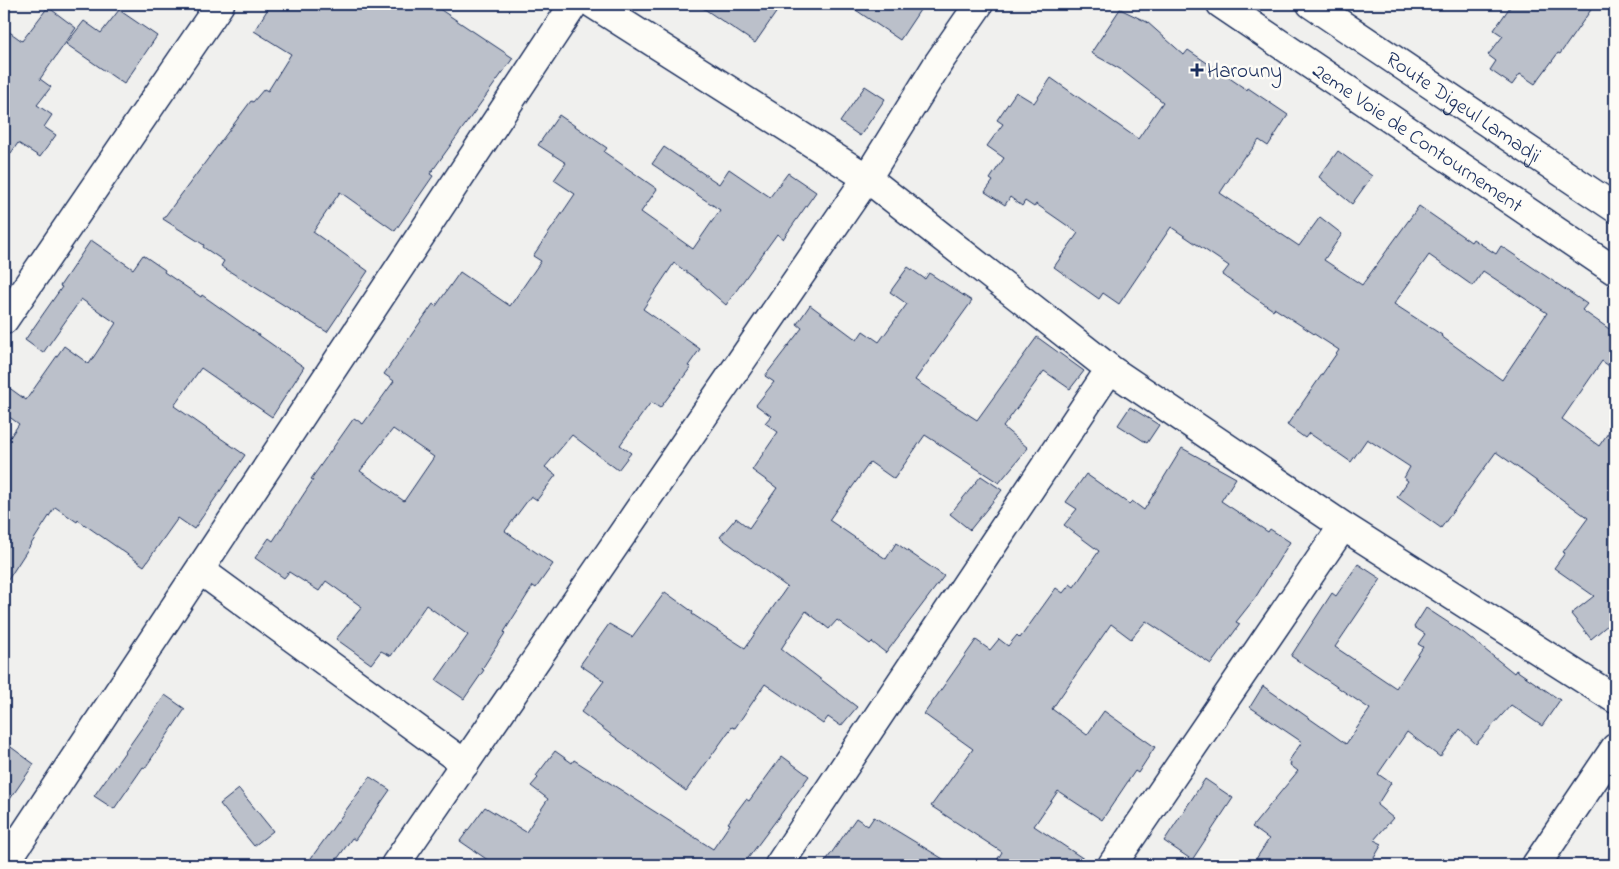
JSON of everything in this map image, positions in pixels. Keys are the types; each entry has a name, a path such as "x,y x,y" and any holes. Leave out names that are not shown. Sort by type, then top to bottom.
{"street":[{"path":"4,320 220,4"},
{"path":"4,865 574,4"},
{"path":"593,4 867,178 1110,369 1343,526 1615,699"},
{"path":"395,865 867,178 939,62 979,4"},
{"name":"2eme Voie de Contournement","path":"1221,4 1615,271"},
{"name":"Route Digeul Lamadji","path":"1311,4 1615,208"},
{"path":"779,865 1110,369"},
{"path":"1112,865 1343,526"},
{"path":"200,570 464,764"},
{"path":"1536,865 1615,748"}],"building":[{"path":"271,4 432,4 513,58 430,174 433,176 395,231 340,192 313,232 368,271 327,332 221,266 224,261 203,247 204,245 163,219 251,101 253,102 264,89 268,91 291,54 254,31"},
{"path":"697,4 782,4 755,43"},
{"path":"847,4 924,4 900,40"},
{"path":"1512,4 1595,4 1560,54 1558,53 1535,84 1520,74 1512,85 1490,70 1496,61 1488,55 1503,36 1494,30"},
{"path":"48,7 76,28 40,79 51,87 37,105 52,115 44,127 56,135 40,157 18,143 4,163 4,28 22,41"},
{"path":"1120,9 1147,22 1184,55 1188,50 1288,115 1268,146 1259,140 1247,156 1245,155 1220,193 1299,246 1320,217 1342,234 1324,260 1362,285 1419,206 1471,242 1473,239 1496,254 1501,246 1587,304 1582,310 1615,333 1615,370 1602,361 1562,419 1599,446 1615,423 1615,619 1591,639 1571,614 1594,596 1554,568 1565,553 1563,552 1588,518 1496,452 1441,528 1397,497 1408,481 1404,478 1410,467 1367,439 1351,462 1309,433 1305,438 1287,425 1339,350 1274,308 1273,310 1222,275 1229,266 1171,227 1119,304 1103,293 1099,299 1054,267 1078,233 1036,204 1034,207 1025,201 1022,206 1010,197 1005,205 985,192 993,181 990,179 1004,158 987,146 1003,124 997,120 1016,92 1034,103 1051,78 1138,139 1163,102 1120,69 1091,53","holes":["1429,255 1473,286 1483,271 1547,313 1502,380 1442,335 1394,304"]},
{"path":"119,10 157,36 124,84 66,44 84,21 101,33"},
{"path":"865,86 885,99 860,136 840,122"},
{"path":"559,115 607,148 604,152 657,189 641,212 693,249 720,210 652,164 664,147 719,184 729,169 770,197 788,173 816,192 783,239 777,234 726,305 674,263 643,309 700,349 688,366 691,367 660,408 651,402 620,445 631,453 618,470 572,435 545,467 556,475 537,500 531,496 505,531 553,564 536,588 533,586 482,669 484,670 464,699 436,680 468,635 426,605 391,656 381,651 371,664 336,639 362,607 326,581 319,591 289,572 284,578 255,558 269,538 273,541 313,480 311,479 354,418 363,424 394,381 384,374 433,304 436,306 460,272 510,306 541,261 533,256 575,194 554,180 566,163 538,145","holes":["393,429 434,457 404,501 360,471"]},
{"path":"1338,151 1372,176 1352,204 1319,177"},
{"path":"91,240 133,269 143,255 165,270 164,272 201,297 202,295 304,367 272,417 201,368 174,406 245,455 194,529 178,518 144,566 78,520 77,522 55,507 4,586 4,446 19,424 4,413 4,384 26,400 64,346 89,364 116,323 81,299 43,353 25,340 62,287 60,286"},
{"path":"908,267 925,279 929,273 972,301 915,380 977,420 1037,337 1084,371 1070,389 1044,371 1003,427 1028,448 999,483 925,435 894,479 870,462 829,520 886,559 896,543 944,576 886,653 837,620 829,629 806,611 781,649 857,707 841,726 828,717 823,724 765,684 735,728 732,727 686,791 581,712 604,681 580,665 609,624 632,637 665,592 693,612 692,614 745,648 787,587 720,537 736,518 749,528 777,488 752,470 778,432 765,423 771,416 756,405 774,382 765,376 802,328 797,324 810,305 857,340 863,331 879,342 907,304 890,292"},
{"path":"1130,407 1159,425 1147,443 1118,425"},
{"path":"1182,448 1236,478 1221,501 1268,532 1270,529 1290,542 1255,598 1236,622 1240,624 1211,664 1146,621 1131,639 1111,624 1052,709 1087,735 1104,711 1155,747 1138,773 1135,771 1102,820 1058,791 1034,826 1093,865 994,865 1002,852 931,806 973,749 924,714 976,640 990,650 999,639 1008,646 1017,635 1020,638 1056,588 1063,593 1070,584 1074,587 1099,551 1064,525 1077,509 1066,502 1086,474 1129,504 1132,501 1144,510"},
{"path":"981,476 1002,490 970,530 950,514"},
{"path":"1358,564 1381,579 1335,647 1396,688 1423,647 1418,644 1425,634 1414,627 1426,608 1464,633 1514,673 1516,670 1560,700 1542,726 1511,705 1476,744 1460,729 1440,757 1407,732 1378,774 1391,783 1377,805 1393,818 1374,840 1382,844 1370,865 1252,865 1269,839 1252,827 1298,771 1288,762 1302,742 1250,707 1263,686 1346,744 1370,709 1291,656 1332,593 1336,596"},
{"path":"165,695 185,709 145,768 143,767 114,809 94,796"},
{"path":"4,742 34,764 4,808"},
{"path":"555,751 572,763 574,760 713,849 730,824 728,823 746,799 749,801 782,756 809,776 743,865 495,865 460,841 485,807 526,832 548,799 531,786 538,778 536,776"},
{"path":"370,777 390,790 355,840 352,838 333,865 306,865"},
{"path":"1205,779 1233,798 1192,860 1164,841"},
{"path":"239,789 273,831 254,846 220,804"},
{"path":"874,817 953,865 823,865 856,818 868,826"}],"place":[{"name":"Harouny","path":"1197,70"}]}
